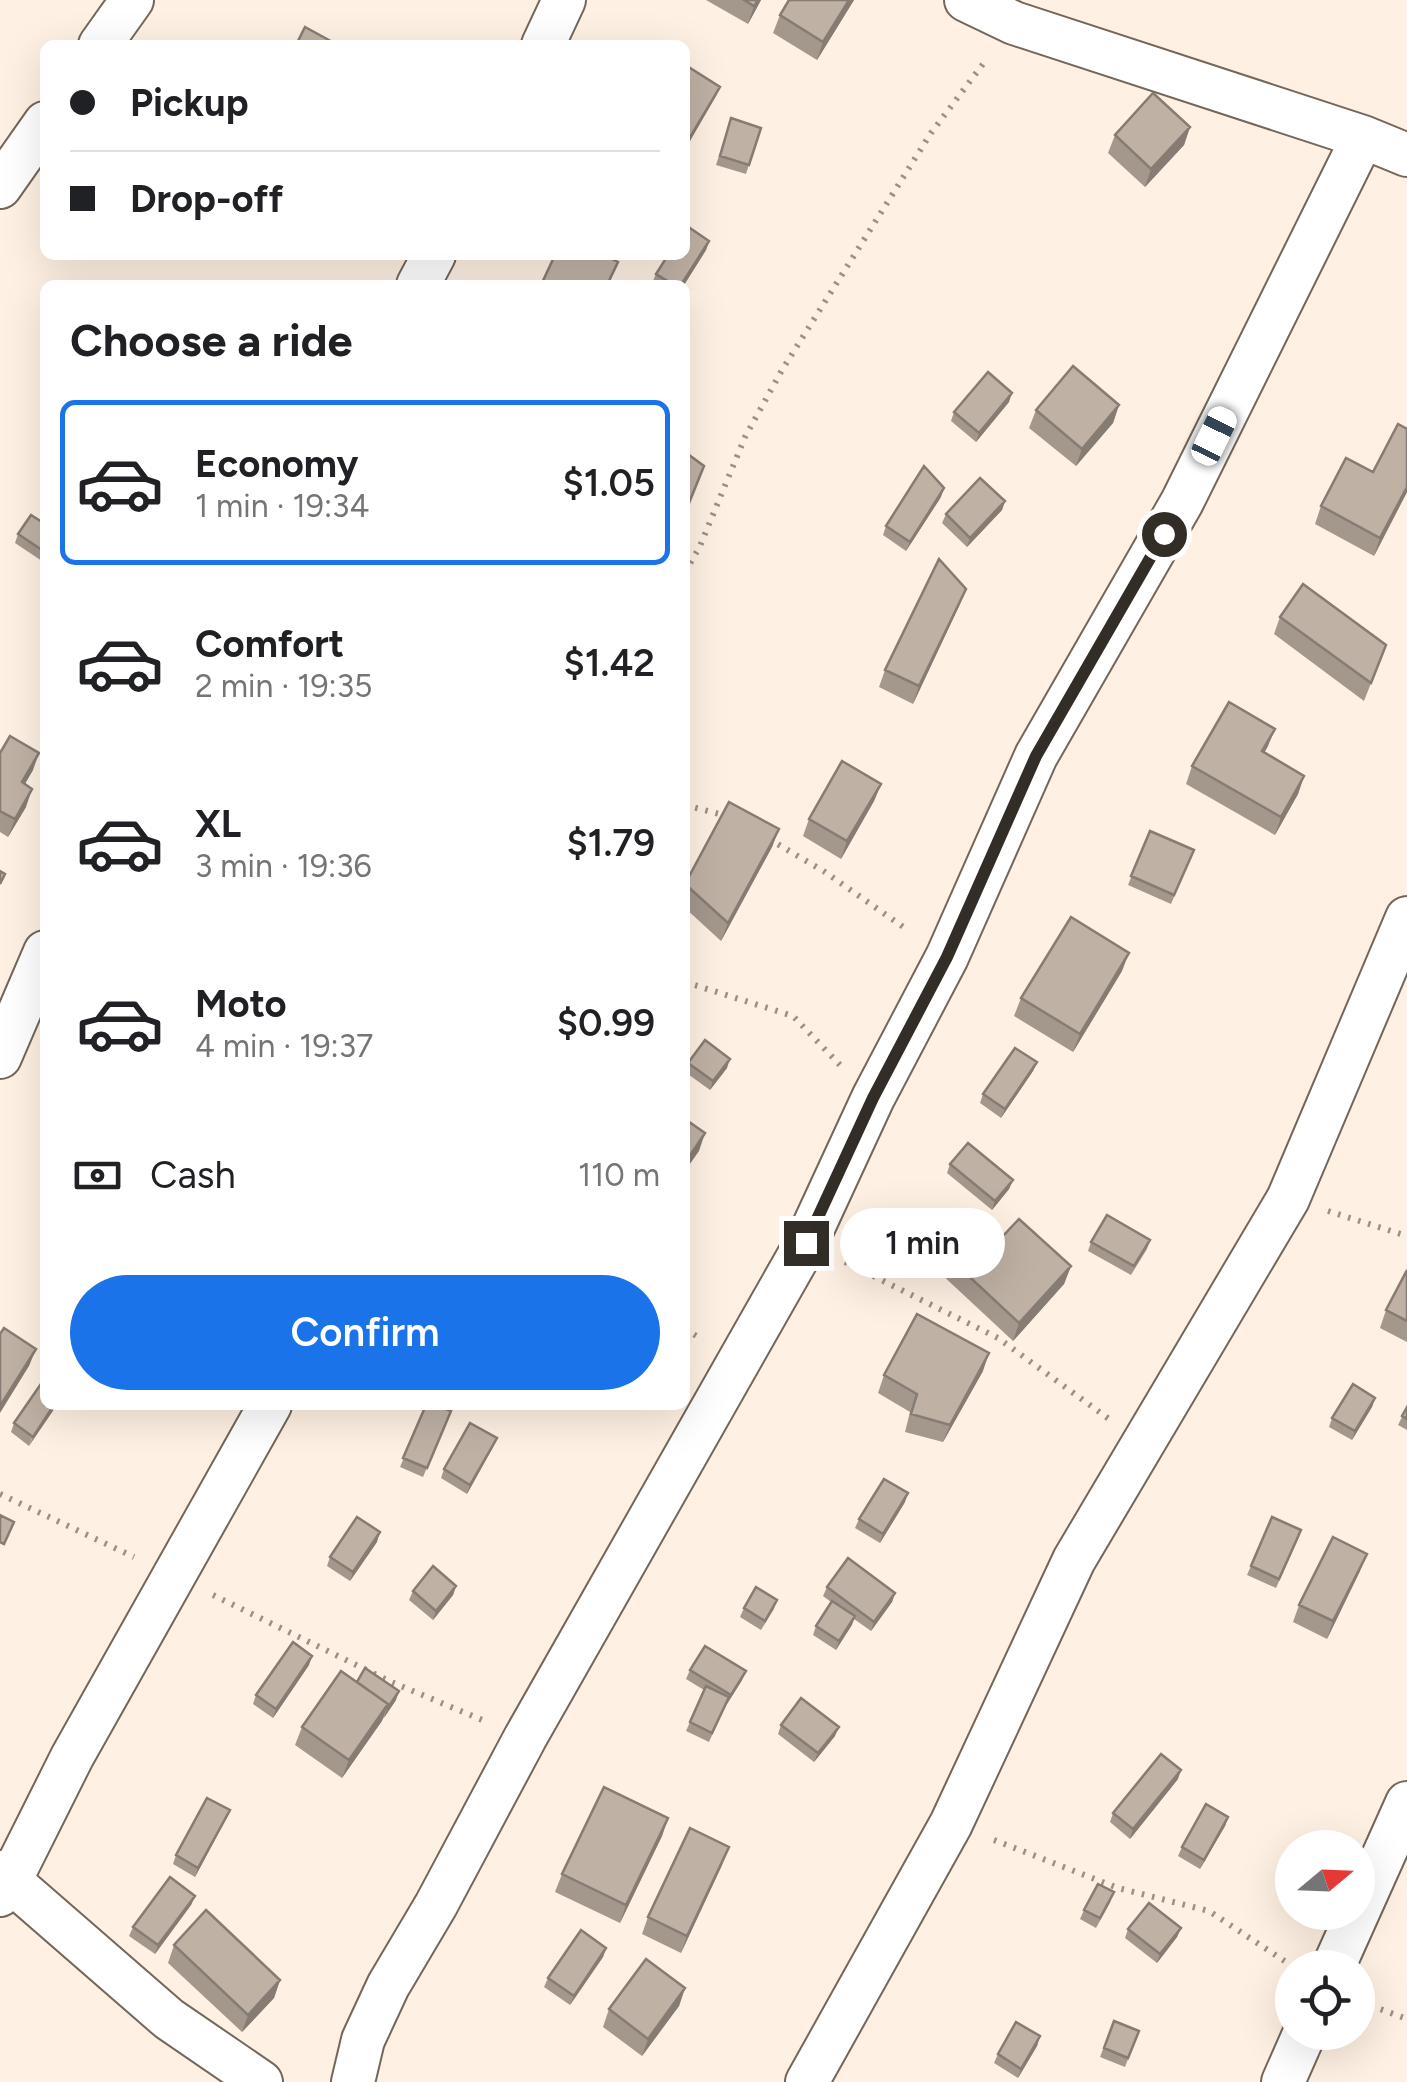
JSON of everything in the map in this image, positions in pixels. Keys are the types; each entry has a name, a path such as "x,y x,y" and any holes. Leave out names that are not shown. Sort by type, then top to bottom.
{"street":[{"path":"104,40 132,0"},
{"path":"545,40 564,0"},
{"path":"966,0 1027,12 1407,155"},
{"path":"0,187 40,130"},
{"path":"353,2082 363,2040 388,1986 806,1243 873,1098 947,957 1036,756 1182,502 1363,137"},
{"path":"808,2082 952,1824 1074,1560 1288,1199 1407,918"},
{"path":"0,1057 40,964"},
{"path":"261,2082 170,2018 3,1883 267,1410"},
{"path":"1341,1950 1407,1803"},
{"path":"1283,2082 1297,2050"}],"path":[{"path":"690,563 744,437 782,370 932,134 1027,12"},
{"path":"690,806 736,819"},
{"path":"766,836 947,957"},
{"path":"690,984 793,1016 873,1098"},
{"path":"1288,1199 1407,1236"},
{"path":"806,1243 998,1338 1142,1443"},
{"path":"0,1494 389,1681 525,1738"},
{"path":"952,1824 1118,1888 1209,1911 1275,1955"},
{"path":"1375,2007 1407,2019"}],"building":[{"path":"789,0 849,0 823,42 780,15"},
{"path":"305,27 329,40 298,40"},
{"path":"690,68 720,87 690,137"},
{"path":"1153,93 1190,127 1151,169 1115,135"},
{"path":"731,118 761,128 749,165 720,156"},
{"path":"690,228 709,241 684,280 666,280 656,274 665,260 690,260"},
{"path":"553,260 618,262 609,280 543,280"},
{"path":"1073,366 1119,405 1082,449 1036,410"},
{"path":"988,372 1012,393 979,433 954,412"},
{"path":"1398,424 1407,429 1407,487 1380,538 1321,506 1346,458 1373,472"},
{"path":"690,456 704,466 690,501"},
{"path":"924,466 944,488 910,542 886,526"},
{"path":"980,478 1005,501 970,538 946,514"},
{"path":"31,515 40,521 40,549 18,534"},
{"path":"939,559 966,589 919,686 885,670"},
{"path":"1303,584 1386,645 1371,683 1280,617"},
{"path":"1229,702 1275,729 1262,751 1304,776 1281,817 1192,766"},
{"path":"10,736 39,753 22,782 32,789 15,819 0,811 0,753"},
{"path":"842,761 881,784 847,841 809,819"},
{"path":"729,802 779,829 728,923 690,889 690,875"},
{"path":"1150,831 1194,850 1174,895 1131,876"},
{"path":"1071,917 1129,953 1080,1034 1021,998"},
{"path":"705,1040 730,1059 713,1081 690,1064"},
{"path":"1015,1048 1037,1062 1005,1109 983,1094"},
{"path":"690,1122 705,1133 690,1156"},
{"path":"968,1143 1013,1180 995,1201 950,1164"},
{"path":"1107,1215 1150,1240 1134,1266 1091,1242"},
{"path":"979,1218 1001,1238 1019,1219 1071,1266 1019,1323 945,1254"},
{"path":"1407,1270 1407,1321 1386,1310"},
{"path":"917,1314 989,1353 950,1425 911,1414 917,1394 884,1375"},
{"path":"4,1328 36,1349 0,1406 0,1334"},
{"path":"1353,1384 1375,1398 1355,1431 1332,1418"},
{"path":"40,1385 40,1410 51,1410 33,1437 14,1423"},
{"path":"424,1410 451,1411 427,1468 403,1458"},
{"path":"470,1423 497,1438 470,1485 444,1469"},
{"path":"884,1479 908,1493 883,1534 859,1519"},
{"path":"0,1515 14,1522 4,1544 0,1542"},
{"path":"357,1517 380,1532 353,1572 330,1557"},
{"path":"1272,1517 1301,1530 1279,1579 1251,1566"},
{"path":"1333,1537 1367,1554 1333,1621 1299,1605"},
{"path":"848,1558 895,1593 874,1622 827,1587"},
{"path":"433,1566 456,1586 436,1611 413,1591"},
{"path":"756,1587 777,1600 765,1621 744,1608"},
{"path":"832,1601 855,1616 839,1641 816,1626"},
{"path":"293,1642 312,1656 276,1709 256,1695"},
{"path":"705,1646 746,1671 731,1695 690,1670"},
{"path":"365,1668 399,1691 387,1709 388,1704 357,1682"},
{"path":"341,1671 388,1704 349,1760 302,1727"},
{"path":"706,1686 729,1697 712,1733 690,1722"},
{"path":"801,1698 839,1727 818,1753 781,1725"},
{"path":"1161,1754 1181,1770 1133,1829 1113,1813"},
{"path":"604,1787 668,1818 626,1905 562,1874"},
{"path":"207,1798 230,1810 198,1868 176,1855"},
{"path":"1206,1804 1228,1817 1204,1860 1182,1847"},
{"path":"690,1828 729,1847 687,1936 648,1917"},
{"path":"170,1877 195,1896 158,1945 133,1927"},
{"path":"1098,1884 1114,1892 1100,1918 1084,1910"},
{"path":"1149,1903 1181,1928 1160,1954 1128,1929"},
{"path":"206,1910 280,1980 248,2015 174,1945"},
{"path":"581,1930 606,1948 574,1996 548,1978"},
{"path":"646,1959 685,1988 648,2039 609,2009"},
{"path":"1114,2021 1139,2031 1128,2058 1104,2048"},
{"path":"1016,2022 1040,2036 1021,2069 998,2054"}],"route":[{"path":"806,1243 873,1098 947,957 1036,756 1164,534"}]}
